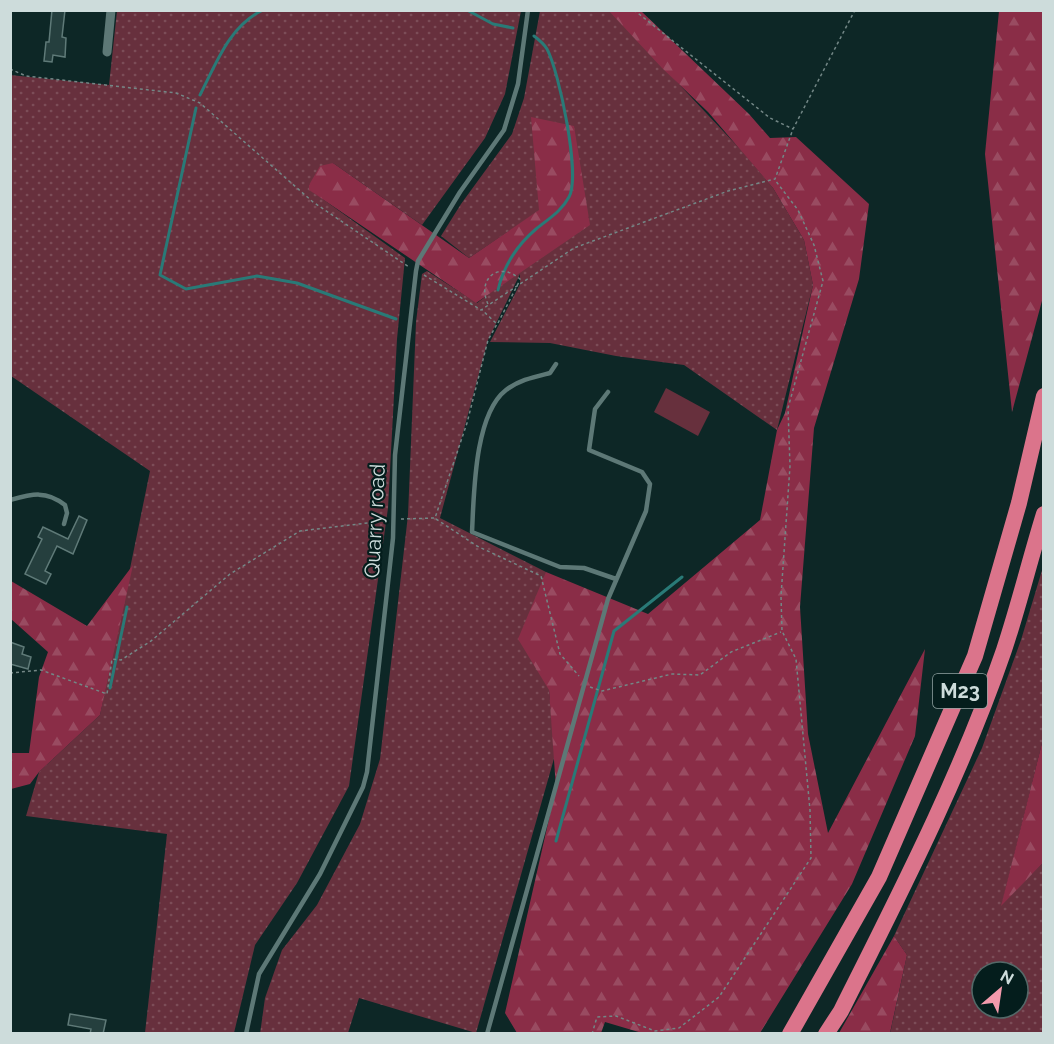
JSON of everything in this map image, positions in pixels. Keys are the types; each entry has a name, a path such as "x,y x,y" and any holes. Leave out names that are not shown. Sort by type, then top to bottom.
{"highway":[{"name":"M23","path":"790,1034 879,877 975,656 1019,503 1044,396"},
{"name":"M23","path":"826,1034 841,1011 924,844 971,737 1005,649 1044,514"}],"street":[{"path":"107,52 111,10"}],"lane":[{"name":"Quarry road","path":"246,1034 254,988 266,959 306,900 363,787 375,710 393,520 395,455 418,261 460,192 504,130 516,92 528,10"},
{"path":"555,364 550,373 521,380 504,391 490,412 481,445 472,532 560,567 584,568 616,579"},
{"path":"487,1034 608,599 646,511 650,484 642,472 589,450 595,410 608,392"},
{"path":"10,500 38,493 50,495 65,505 67,513 64,524"}],"path":[{"path":"634,10 770,118 794,129"},
{"path":"775,179 794,129 855,10"},
{"path":"10,69 26,76 176,93 200,102 313,202 416,271 481,310 497,324"},
{"path":"481,310 520,281 574,248 728,191 775,179"},
{"path":"592,1034 597,1017 616,1016 655,1031 679,1028 719,997 769,926 811,858 810,810 796,659 782,631 781,596 790,466 788,408 824,281 814,245 798,210 775,179"},
{"path":"488,304 484,294 485,283 492,274 503,270 514,273 520,281"},
{"path":"435,518 467,423 488,340 520,281"},
{"path":"10,673 41,670 107,694 112,660 121,660 151,641 230,574 300,531 393,520 435,518 477,546 541,576 560,654 583,684 602,692 672,674 700,675 732,651 782,631"}],"shaded area":[{"path":"117,11 521,11 505,94 485,138 422,225 333,163 309,185 310,190 405,258 397,339 388,508 349,786 297,883 255,945 234,1033 145,1033 167,834 26,816 39,772 100,715 150,471 11,376 10,75 109,85"},
{"path":"540,11 610,11 740,149 773,188 804,240 813,285 777,430 684,365 616,356 550,343 490,342 520,284 520,274 488,340 440,518 546,572 549,690 555,755 476,1033 359,998 348,1033 260,1034 265,998 282,950 317,905 360,824 380,759 408,515 416,322 422,274 427,271 477,303 589,218 532,118 540,210 469,258 441,236 461,204 512,134 524,98"},
{"path":"666,388 710,412 698,436 654,412"},
{"path":"1043,567 1043,739 1002,904 1043,863 1043,1033 890,1034 907,955 894,936 982,748 1021,640"}],"green space":[{"path":"609,11 641,11 749,114 770,138 796,137 869,204 859,279 814,428 800,607 808,734 828,833 925,649 915,736 852,884 760,1033 642,1033 605,1022 601,1033 517,1033 505,1013 556,788 549,690 518,639 546,572 648,614 760,520 777,430 785,413 813,285 804,240 773,188 708,112 662,68"},
{"path":"999,11 1044,11 1043,297 1012,412 985,154"},
{"path":"531,117 574,126 590,225 476,303 309,190 309,185 320,166 333,163 469,258 539,210"},
{"path":"133,565 100,715 39,772 30,784 11,789 11,753 29,753 39,677 48,652 11,619 11,581 87,626"},
{"path":"1043,739 1043,863 1001,906"},
{"path":"894,936 907,955 890,1033 839,1033"}],"building":[{"path":"52,10 65,10 62,37 66,38 65,57 53,55 52,62 44,61 46,42 49,42"},
{"path":"79,516 87,520 73,554 57,546 45,571 51,574 46,584 25,574 42,539 38,537 43,527 68,539"},
{"path":"10,642 24,647 22,654 31,657 28,669 10,664"},
{"path":"70,1014 106,1020 103,1034 90,1034 91,1029 68,1025"}],"waterway":[{"path":"200,95 232,36 251,17 263,10"},
{"path":"467,10 493,24 513,28"},
{"path":"498,290 507,264 517,249 529,235 562,207 569,197 572,186 567,123 557,78 547,49 534,36"},
{"path":"196,108 160,275 186,289 257,276 297,283 396,319"},
{"path":"556,841 614,631 682,577"},
{"path":"110,688 127,607"}]}
